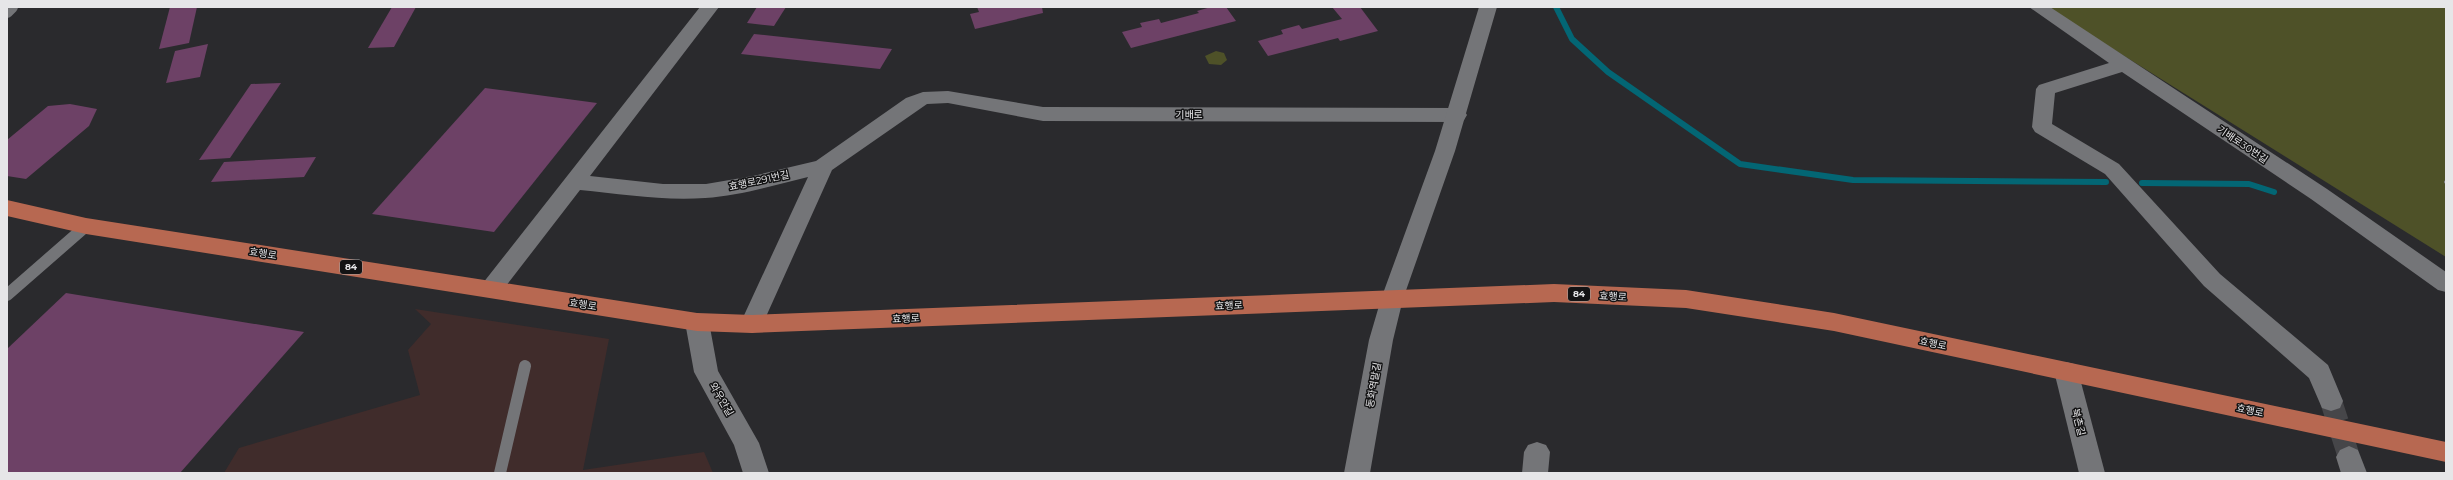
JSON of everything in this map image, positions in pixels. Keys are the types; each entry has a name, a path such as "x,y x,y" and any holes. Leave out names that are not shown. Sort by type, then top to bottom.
{"main road":[{"name":"효행로","path":"7,208 86,226 697,322 752,324 1554,293 1686,299 1834,322 2446,452"}],"street":[{"path":"491,289 710,7"},
{"path":"1392,299 1457,115 1488,7"},
{"name":"기배로30번길","path":"2038,7 2319,194 2446,284"},
{"path":"2124,64 2046,89 2042,127 2112,169 2212,280 2319,372 2331,401"},
{"name":"기배로","path":"923,98 948,97 1043,114 1457,115"},
{"name":"효행로291번길","path":"574,182 640,189 706,191 753,183 823,166 913,103 923,98"},
{"path":"752,324 823,166"},
{"name":"동화역말길","path":"1357,473 1381,340 1392,299"},
{"name":"와우안길","path":"697,322 706,372 746,443 756,473"},
{"name":"북촌길","path":"2066,371 2092,473"}],"lane":[{"path":"7,12 12,7"},
{"path":"7,295 86,226"},
{"path":"500,473 525,366"}],"shaded area":[{"path":"415,309 609,339 583,470 704,452 713,473 224,473 239,448 420,395 408,350 431,324"}],"green space":[{"path":"2047,7 2446,7 2446,257 2065,19"},
{"path":"1216,51 1224,53 1227,60 1221,65 1209,64 1205,56"}],"building":[{"path":"170,7 197,7 189,43 159,49"},
{"path":"392,7 416,7 394,47 368,48"},
{"path":"757,7 786,7 774,26 747,23"},
{"path":"977,7 1042,7 1043,13 975,29 970,14 979,12"},
{"path":"1211,7 1226,7 1236,21 1131,48 1122,32 1142,27 1140,23 1159,19 1161,23 1199,13 1197,11"},
{"path":"1332,7 1360,7 1378,31 1340,41 1338,38 1268,56 1258,41 1283,34 1281,30 1299,25 1302,29 1342,19"},
{"path":"754,34 892,49 880,69 741,54"},
{"path":"208,44 200,77 166,83 175,51"},
{"path":"281,83 230,158 199,160 251,84"},
{"path":"485,88 597,103 494,232 372,214"},
{"path":"70,104 97,109 89,126 26,179 7,176 7,140 48,106"},
{"path":"316,157 304,177 211,182 224,162"},
{"path":"66,293 304,332 180,473 7,473 7,349"}],"waterway":[{"path":"1556,7 1572,39 1608,72 1740,164 1853,180 2106,182"},
{"path":"2142,183 2249,184 2274,192"}],"tunnel":[{"path":"2331,401 2349,457"}]}
